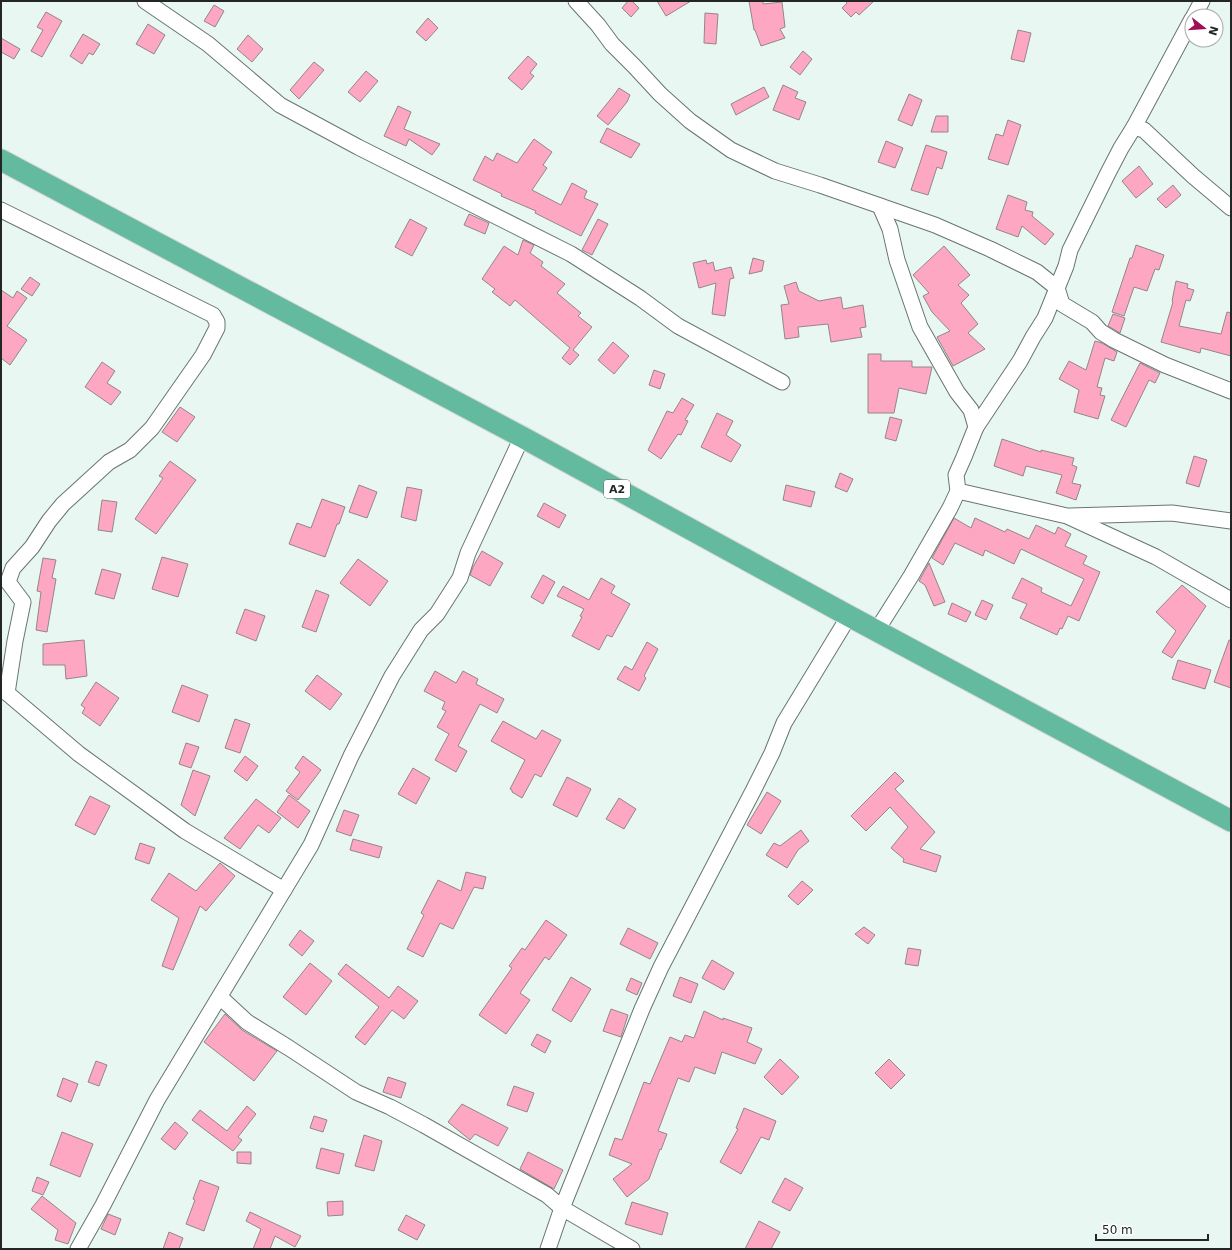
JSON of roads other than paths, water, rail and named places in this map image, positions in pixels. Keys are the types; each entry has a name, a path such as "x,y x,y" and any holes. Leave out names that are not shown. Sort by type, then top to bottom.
{"highway":[{"name":"A2","path":"2,163 522,437 849,616 1231,821"}],"street":[{"path":"145,1 208,44 280,105 358,147 571,254 640,298 678,326 782,382"},
{"path":"576,1 598,25 612,44 660,94 690,121 731,150 775,171 935,225 990,249 1037,272 1057,288 1062,304 1092,322 1101,332 1114,340 1165,365 1231,392"},
{"path":"877,630 936,534 958,491 956,475 976,427 1020,361 1045,318 1066,266 1070,250 1121,148 1134,127 1184,34"},
{"path":"1134,127 1144,130 1193,176 1231,208"},
{"path":"880,206 890,229 897,260 920,327 957,392 971,410 976,427"},
{"path":"1,210 213,315 217,322 217,328 203,355 152,428 130,450 109,462 63,504 49,521 32,547 13,568 8,582 23,602 4,691 79,754 185,832 284,890"},
{"path":"78,1249 103,1205 157,1100 311,845 351,756 392,676 421,630 437,614 460,578 468,552 522,437"},
{"path":"958,491 1067,516 1156,557 1231,600"},
{"path":"1067,516 1172,513 1231,521"},
{"path":"548,1249 562,1208 642,1009 661,966 753,791 772,753 784,723 849,616"},
{"path":"220,997 247,1022 356,1092 390,1107 547,1195 562,1208 632,1249"}]}
